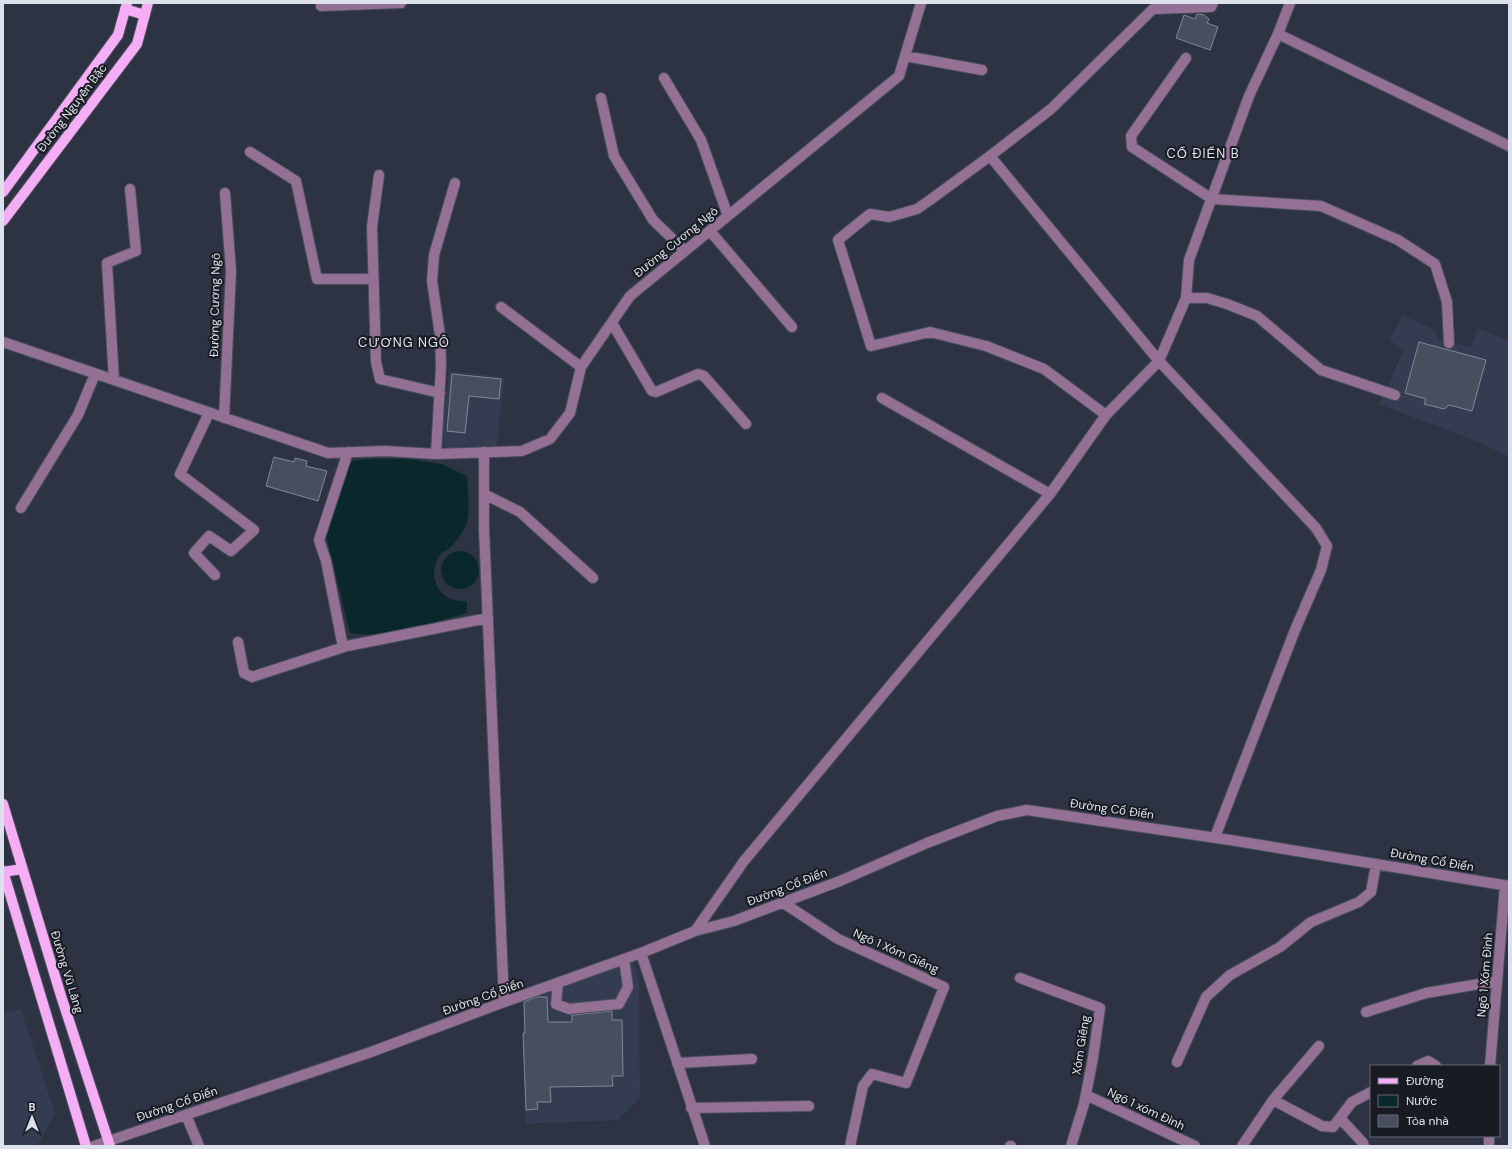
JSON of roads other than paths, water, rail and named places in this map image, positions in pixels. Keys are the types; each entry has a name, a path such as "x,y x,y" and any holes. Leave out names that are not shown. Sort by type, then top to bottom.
{"main road":[{"name":"Đường Nguyễn Bặc","path":"3,221 137,44 148,3"},
{"name":"Đường Nguyễn Bặc","path":"3,192 118,35 126,6"},
{"path":"126,6 145,15"},
{"name":"Đường Vũ Lăng","path":"3,804 61,996 109,1143"},
{"path":"22,868 3,872 86,1146"}],"street":[{"path":"321,3 321,6 401,3"},
{"name":"Đường Cương Ngô","path":"3,342 328,453 385,452 436,454 522,451 550,439 570,413 581,367 630,296 899,76 921,3"},
{"path":"1106,415 1044,369 986,346 930,332 871,346 838,240 870,214 889,217 917,209 990,156 1051,108 1153,9 1212,7 1213,3"},
{"path":"695,931 744,861 1050,494 1106,415 1159,361 1186,298 1189,260 1249,96 1278,34 1290,3"},
{"path":"1278,34 1509,146"},
{"path":"905,56 982,70"},
{"path":"1186,58 1131,136 1132,147 1212,199 1321,206 1398,240 1435,264 1447,302 1448,342"},
{"path":"664,78 701,140 728,216"},
{"path":"601,98 614,156 653,220 685,251"},
{"path":"250,152 296,181 316,279 373,279"},
{"path":"990,156 1159,361 1316,528 1327,546 1321,570 1295,630 1214,837"},
{"path":"379,174 372,227 376,362 380,379 440,393"},
{"path":"436,454 441,366 440,336 432,281 434,255 456,183"},
{"path":"114,380 107,263 136,251 130,189"},
{"name":"Đường Cương Ngô","path":"224,418 231,271 225,193"},
{"path":"710,231 792,327"},
{"path":"1186,298 1207,298 1228,304 1256,316 1321,370 1395,395"},
{"path":"502,307 581,367"},
{"path":"612,323 652,391 656,392 698,374 704,376 746,424"},
{"path":"21,508 78,415 95,374"},
{"path":"882,398 1050,494"},
{"path":"209,413 180,474 254,530 231,551 210,536 194,553 215,574"},
{"path":"343,647 326,561 319,540 348,452"},
{"path":"484,452 484,529 504,1002"},
{"path":"484,494 520,512 576,561 592,578"},
{"path":"238,642 244,673 252,677 343,647 488,618"},
{"name":"Đường Cổ Điển","path":"94,1146 109,1143 371,1052 641,953 695,931 734,920 840,881 927,843 997,816 1028,810 1214,837 1507,886"},
{"path":"1176,1062 1206,997 1230,975 1280,947 1311,922 1359,902 1371,892 1376,864"},
{"name":"Ngõ 1 Xóm Đình","path":"1490,1065 1507,886"},
{"name":"Ngõ 1 Xóm Giếng","path":"782,902 838,939 944,987 906,1083 872,1074 863,1086 850,1146"},
{"path":"641,953 691,1108 705,1146"},
{"path":"558,983 556,1004 569,1009 619,1004 628,987 624,959"},
{"name":"Xóm Giếng","path":"1020,978 1100,1008 1086,1095 1071,1146"},
{"name":"Ngõ 1 xóm Đình","path":"1366,1012 1426,993 1497,981"},
{"path":"1242,1146 1273,1100 1319,1046"},
{"path":"677,1063 752,1059"},
{"path":"1419,1065 1428,1061 1434,1065"},
{"path":"1273,1100 1322,1126 1333,1127 1352,1102 1370,1093"},
{"name":"Ngõ 1 xóm Đình","path":"1086,1095 1193,1146"},
{"path":"691,1108 809,1106"},
{"path":"186,1115 199,1146"},
{"path":"1340,1118 1364,1146"}],"water":[{"path":"367,459 409,459 441,464 467,476 469,505 467,522 455,543 440,555 435,566 434,573 436,585 439,590 453,600 467,602 467,613 393,632 363,635 350,633 325,531 346,468 353,461"},
{"path":"460,551 473,557 479,570 473,583 460,589 447,583 441,570 447,557"}],"district":[{"name":"CỔ ĐIỂN B","path":"1203,153"},
{"name":"CƯƠNG NGÔ","path":"404,342"}]}
